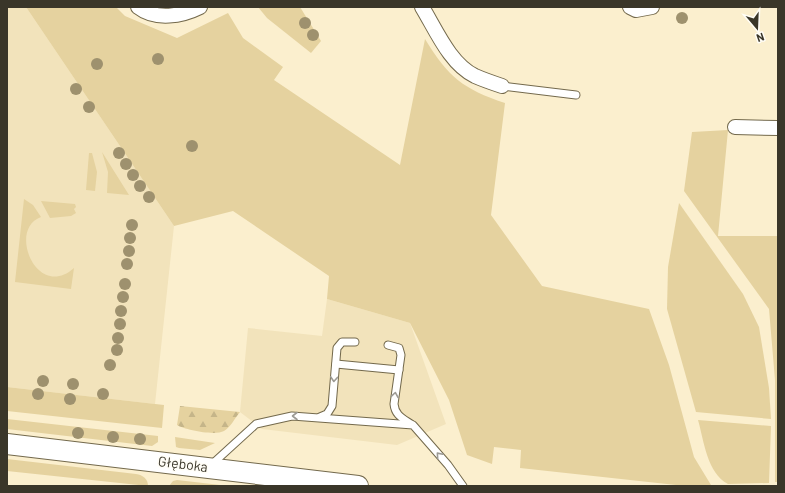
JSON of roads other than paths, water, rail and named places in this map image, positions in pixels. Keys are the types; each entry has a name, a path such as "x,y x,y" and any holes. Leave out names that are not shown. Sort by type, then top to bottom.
{"street":[{"path":"138,7 152,14 169,16 184,14 200,7"},
{"path":"422,7 452,57 474,76 502,86"},
{"path":"630,7 636,10 652,7"},
{"path":"735,127 778,128"},
{"name":"Głęboka","path":"7,444 358,486"}],"lane":[{"path":"502,86 576,95"},
{"path":"319,418 327,414 332,406 338,344 342,342 355,342"},
{"path":"388,345 399,348 401,355 394,410 399,417 413,425 463,486"},
{"path":"336,364 399,370"},
{"path":"208,468 234,442 256,424 292,416 413,425"}]}
